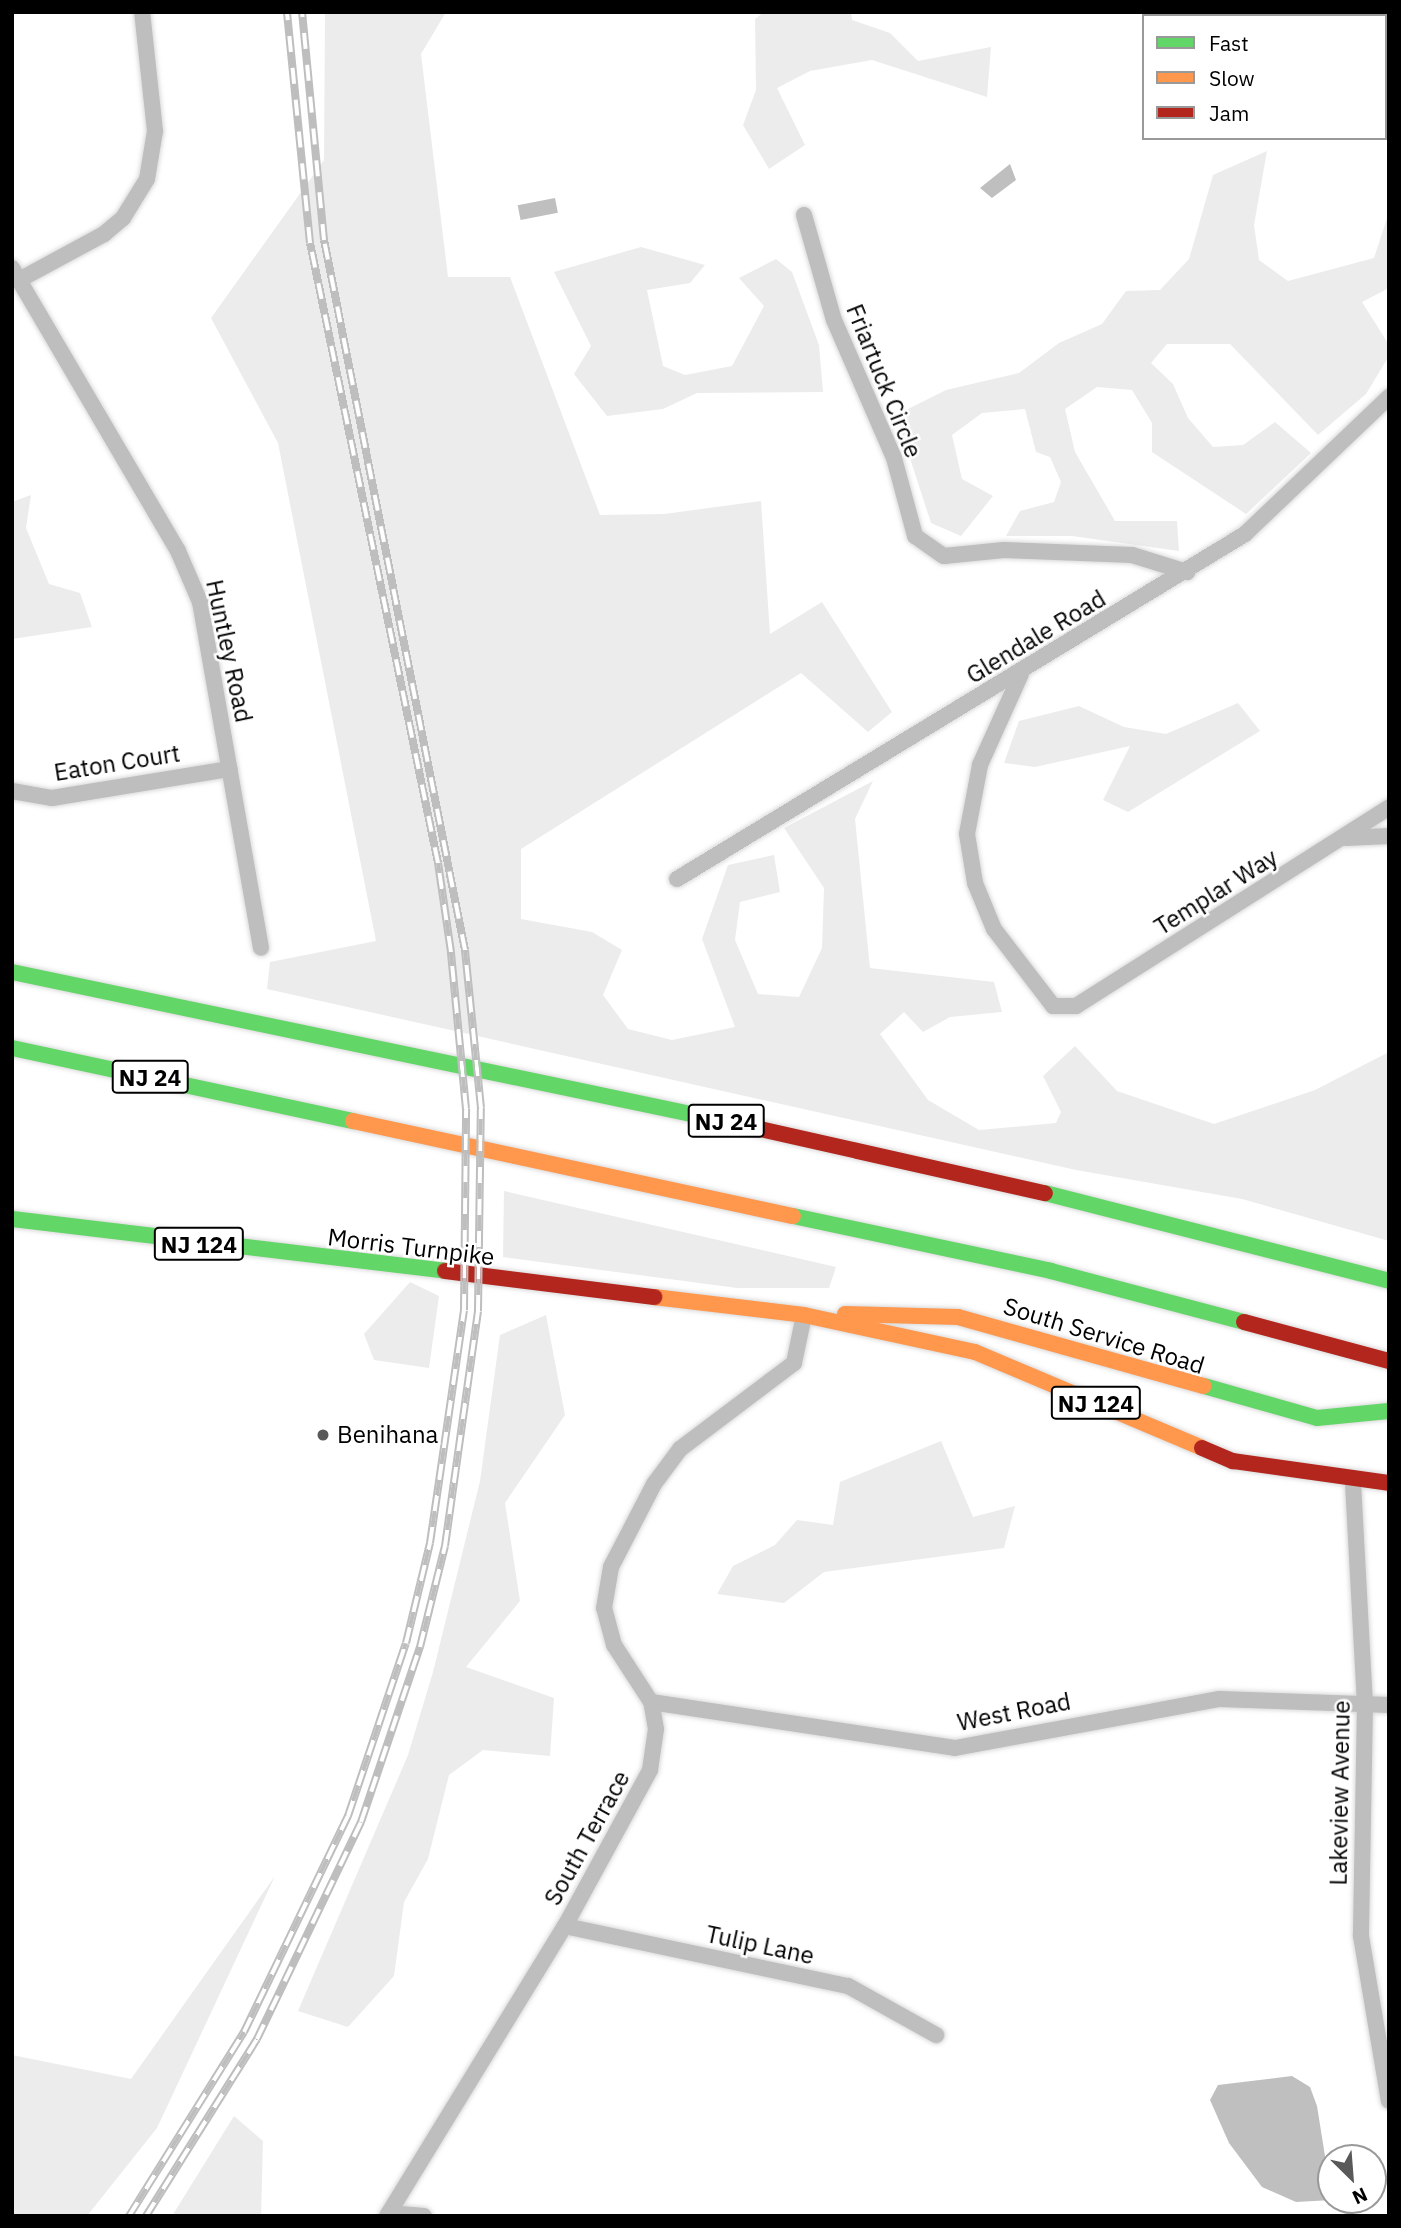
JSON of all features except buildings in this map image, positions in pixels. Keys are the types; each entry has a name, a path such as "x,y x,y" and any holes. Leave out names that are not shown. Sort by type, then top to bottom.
{"main road":[{"name":"NJ 24","path":"12,972 938,1166 1389,1281"},
{"name":"NJ 24","path":"12,1048 1051,1271 1389,1361"},
{"path":"12,1062 287,1106"},
{"name":"Morris Turnpike","path":"12,1219 804,1315"},
{"name":"South Service Road","path":"804,1315 958,1317 1242,1401 1317,1418 1389,1411"},
{"name":"NJ 124","path":"804,1315 975,1352 1233,1461 1353,1483 1389,1483"}],"street":[{"path":"16,274 104,234 123,218 147,179 155,131 142,12"},
{"name":"Friartuck Circle","path":"804,215 830,309 894,458 915,536 944,556 1004,550 1132,555 1187,572"},
{"name":"Huntley Road","path":"16,274 190,574 212,654 261,948"},
{"name":"Glendale Road","path":"677,879 1023,672 1245,534 1389,397"},
{"name":"Templar Way","path":"1023,672 980,765 970,801 970,859 1003,946 1053,1006 1065,1009 1345,838 1389,807"},
{"name":"Eaton Court","path":"12,791 52,797 230,769"},
{"path":"1345,838 1389,836"},
{"name":"South Terrace","path":"388,2214 565,1926 650,1770 656,1729 650,1702 608,1627 605,1589 611,1567 654,1484 680,1449 794,1363 804,1315"},
{"name":"Lakeview Avenue","path":"1353,1483 1365,1703 1361,1936 1389,2101"},
{"name":"West Road","path":"650,1702 955,1748 1220,1699 1389,1705"},
{"name":"Tulip Lane","path":"565,1926 848,1986 936,2035"},
{"path":"388,2214 424,2216"}],"shaded area":[{"path":"325,12 446,12 421,54 448,277 510,277 600,515 664,514 761,501 770,634 822,602 892,712 868,732 801,673 521,849 521,919 592,932 622,950 603,995 628,1029 672,1040 735,1027 702,939 728,865 774,855 780,892 740,902 735,940 758,994 799,997 822,948 824,888 784,828 873,781 855,819 870,968 994,982 1002,1012 950,1017 923,1032 904,1012 880,1034 928,1100 979,1130 1056,1123 1061,1112 1043,1076 1075,1046 1117,1091 1214,1124 1315,1090 1389,1052 1389,1241 1242,1199 1076,1170 267,989 270,962 376,941 278,443 211,318 324,160"},
{"path":"764,12 851,12 852,20 890,33 918,61 991,47 987,97 872,60 810,71 777,88 805,145 769,169 743,125 756,90 755,19"},
{"path":"1267,151 1254,225 1259,260 1288,281 1374,258 1389,212 1389,288 1362,302 1389,345 1389,356 1366,394 1318,435 1230,344 1167,344 1151,363 1173,384 1188,418 1213,447 1243,445 1275,422 1311,453 1246,514 1152,452 1152,423 1132,390 1097,387 1065,409 1075,452 1115,521 1177,521 1179,551 1072,536 1006,536 1020,511 1054,502 1061,482 1050,457 1036,452 1025,409 982,413 952,435 962,479 993,496 961,536 931,523 896,415 946,390 1019,373 1059,343 1102,324 1126,291 1160,290 1189,259 1213,175"},
{"path":"1010,164 1016,180 992,198 980,188"},
{"path":"555,198 558,213 521,220 518,205"},
{"path":"641,247 705,265 690,283 647,290 663,366 685,375 732,366 764,306 739,278 776,259 792,272 819,345 823,392 697,393 663,409 607,416 574,374 591,346 554,272"},
{"path":"31,495 26,528 49,584 80,593 92,627 12,639 12,502"},
{"path":"1238,703 1260,731 1128,812 1103,800 1130,746 1035,767 1004,763 1019,721 1079,706 1124,727 1166,734"},
{"path":"504,1191 836,1267 829,1288 737,1288 503,1257"},
{"path":"410,1282 439,1296 429,1368 374,1360 364,1334"},
{"path":"546,1315 565,1415 505,1503 520,1601 466,1667 554,1698 550,1756 483,1750 449,1775 428,1859 404,1902 394,1976 348,2027 298,2011 408,1755 433,1672 480,1481 500,1335"},
{"path":"941,1441 973,1517 1015,1506 1004,1548 824,1572 784,1603 717,1594 733,1566 775,1545 797,1520 833,1525 840,1482"},
{"path":"275,1876 157,2128 87,2216 12,2216 12,2055 131,2079"},
{"path":"1292,2076 1310,2087 1317,2106 1323,2144 1317,2144 1317,2201 1296,2202 1262,2187 1229,2143 1210,2100 1218,2085"},
{"path":"234,2116 263,2141 261,2216 172,2216"}],"railway":[{"path":"129,2216 244,2032 348,1816 406,1643 430,1543 464,1310 466,1109 451,952 438,863 310,243 287,12"},
{"path":"146,2216 257,2039 361,1822 420,1647 445,1546 478,1311 481,1108 465,950 324,240 302,12"}],"traffic: fast":[{"path":"12,972 720,1120"},
{"path":"12,1048 353,1121"},
{"path":"1045,1193 1389,1281"},
{"path":"793,1216 1051,1271 1244,1322"},
{"path":"12,1219 445,1271"},
{"path":"1204,1386 1317,1418 1389,1411"}],"traffic: slow":[{"path":"353,1121 793,1216"},
{"path":"654,1297 804,1315 975,1352 1202,1448"},
{"path":"845,1314 958,1317 1204,1386"}],"traffic: jam":[{"path":"720,1120 1045,1193"},
{"path":"445,1271 654,1297"},
{"path":"1244,1322 1389,1361"},
{"path":"1202,1448 1233,1461 1389,1483"}],"place":[{"name":"Benihana","path":"323,1435"}]}
